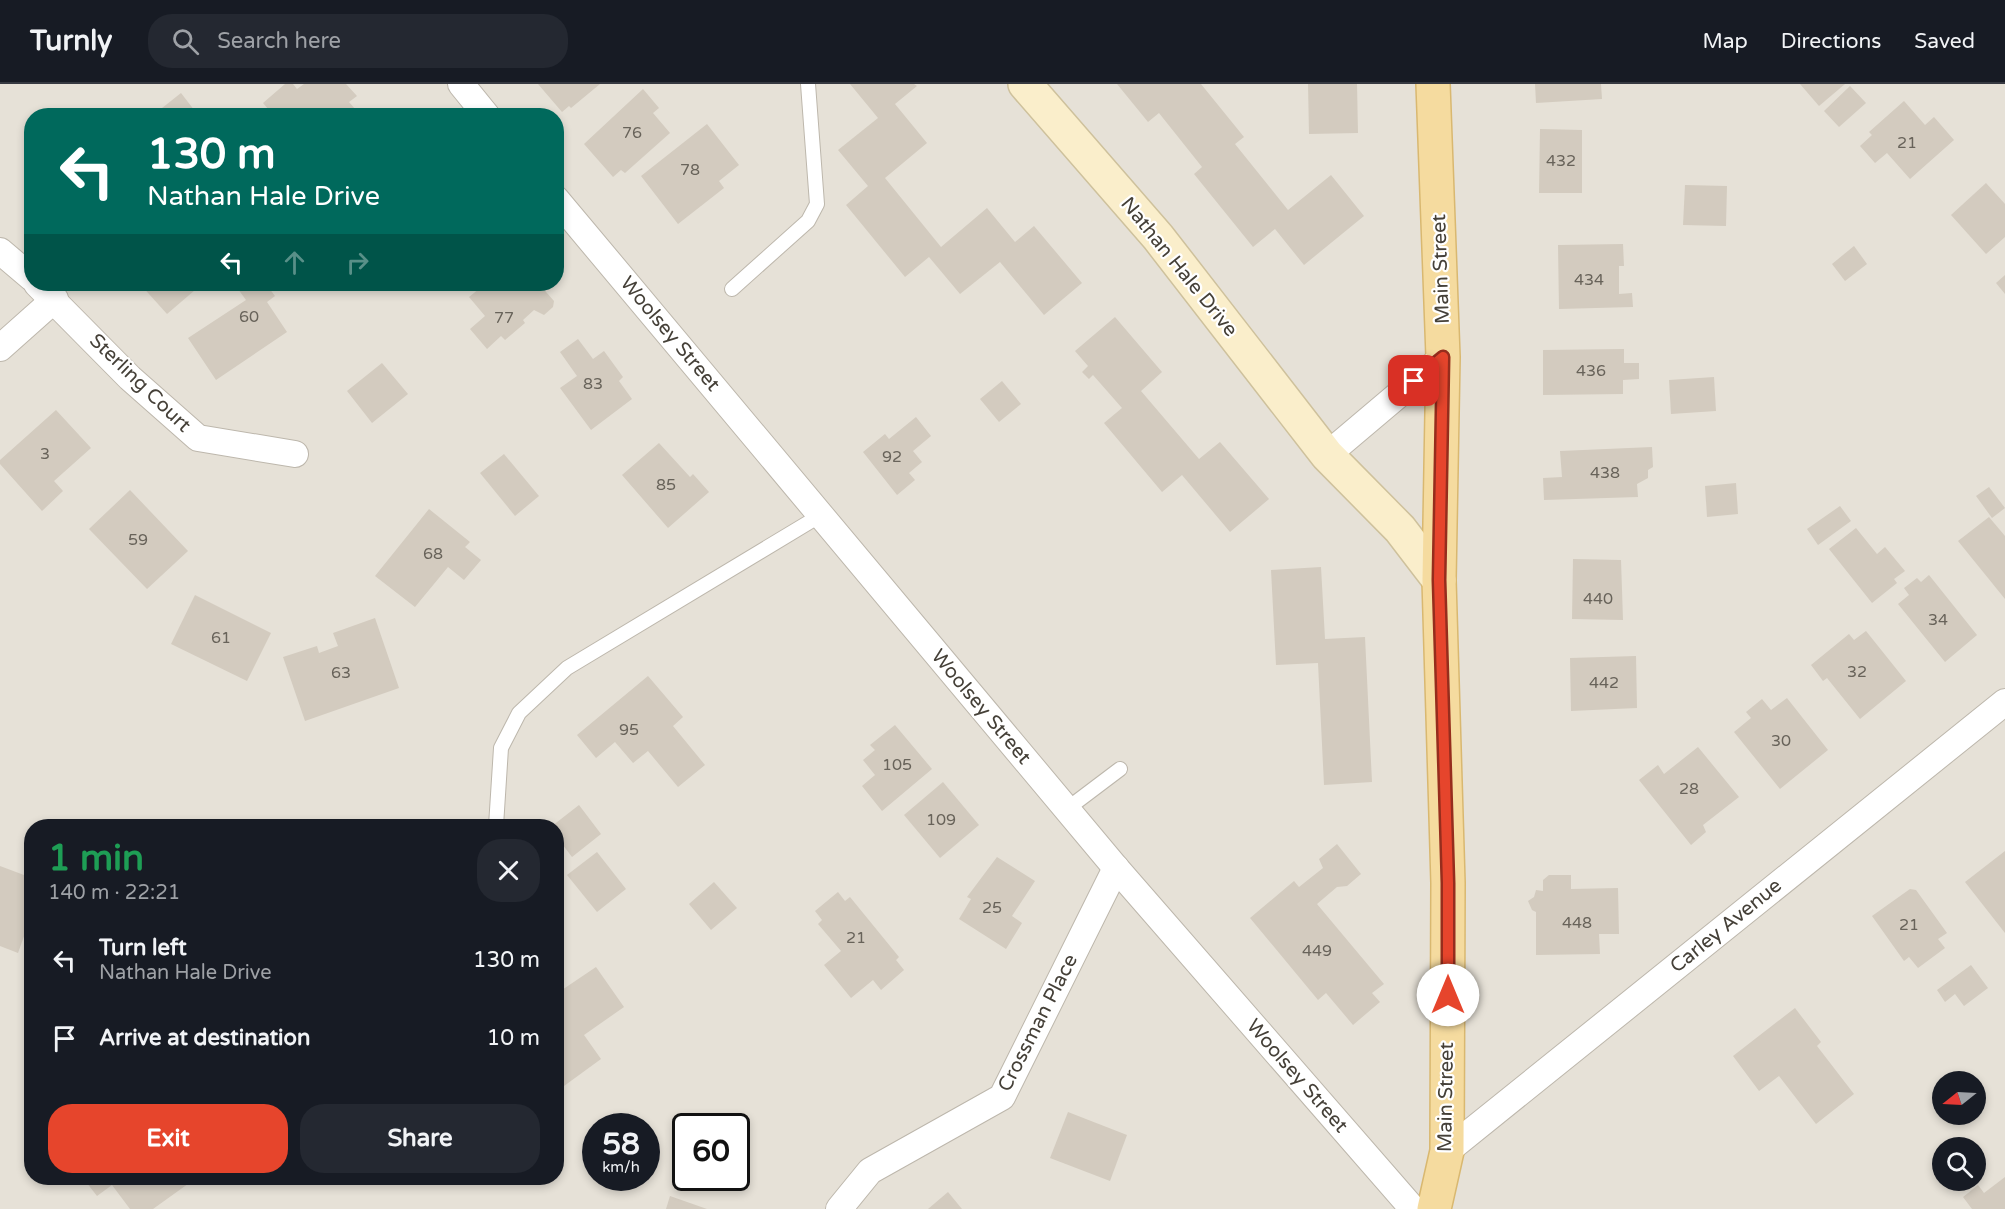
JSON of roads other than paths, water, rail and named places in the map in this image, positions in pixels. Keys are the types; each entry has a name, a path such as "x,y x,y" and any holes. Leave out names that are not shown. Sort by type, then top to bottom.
{"main road":[{"name":"Main Street","path":"1434,84 1443,357 1439,580 1448,883 1447,1151 1434,1209"}],"street":[{"path":"461,84 480,108"},
{"name":"Nathan Hale Drive","path":"1025,84 1158,237 1327,454 1400,529 1439,580"},
{"name":"Woolsey Street","path":"564,209 1116,868 1413,1209"},
{"path":"0,250 24,271"},
{"path":"0,348 46,291"},
{"name":"Sterling Court","path":"46,291 130,378 198,438 295,454"},
{"path":"1327,454 1443,357"},
{"name":"Carley Avenue","path":"1447,1151 2005,702"},
{"name":"Crossman Place","path":"839,1209 870,1171 1002,1097 1116,868"}],"lane":[{"path":"732,289 808,221 816,204 808,84"},
{"path":"496,819 501,748 519,713 567,668 821,515"},
{"path":"1067,808 1120,769"}]}
